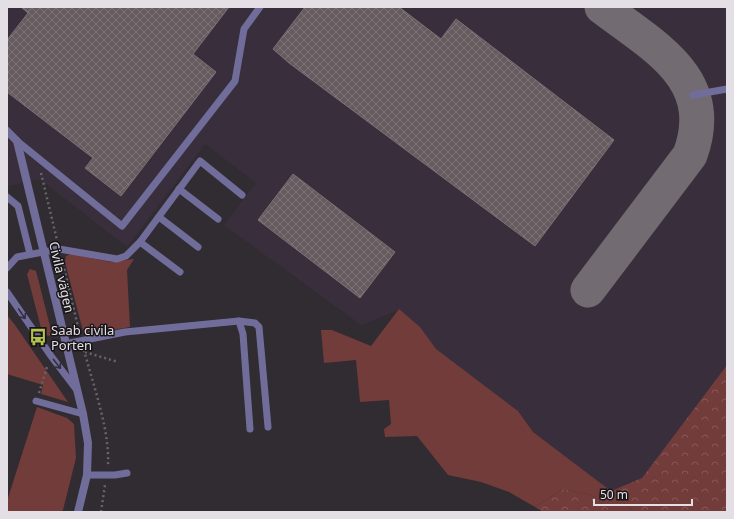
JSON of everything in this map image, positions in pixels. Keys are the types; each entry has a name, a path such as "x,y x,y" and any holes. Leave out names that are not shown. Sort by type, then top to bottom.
{"street":[{"path":"7,131 17,141"},
{"name":"Civila vägen","path":"17,141 83,414 88,443 88,475 78,512"}],"lane":[{"path":"17,141 122,226 235,82 244,29 260,7"},
{"path":"693,95 727,89"},
{"path":"7,268 17,257 60,249 116,258 126,256 140,242 200,161 242,195"},
{"path":"179,190 218,219"},
{"path":"7,197 18,206 30,254"},
{"path":"159,217 198,247"},
{"path":"140,242 180,272"},
{"path":"7,292 51,356 76,389"},
{"path":"65,344 125,332 238,322 255,323 259,327 268,427"},
{"path":"238,322 243,334 250,429"},
{"path":"36,401 83,414"},
{"path":"88,475 115,475 127,473"}],"path":[{"path":"84,352 118,362"},
{"path":"36,401 51,356"}],"shaded area":[{"path":"7,7 727,7 727,365 642,478 611,491 533,432 518,411 435,349 420,327 399,310 361,325 224,225 256,183 205,144 127,247 42,181 38,180 7,186"}],"green space":[{"path":"71,254 111,262 134,259 127,270 130,327 84,335 65,262 66,256"},
{"path":"30,269 36,271 51,330 50,336 44,335 42,332 27,274"},
{"path":"399,309 420,327 436,349 518,411 533,432 611,491 634,512 613,512 591,495 563,489 535,507 509,492 481,482 448,475 417,436 385,437 384,429 391,424 389,400 360,402 356,360 324,363 321,330 332,330 371,346"},
{"path":"7,315 68,402 41,394 43,385 7,374"},
{"path":"727,365 727,512 634,512 611,491 642,478"},
{"path":"37,407 67,418 74,424 76,458 63,510 61,512 7,512 7,501"},
{"path":"563,489 591,495 613,512 543,512 535,507"}],"building":[{"path":"21,7 229,7 193,54 216,72 121,196 85,168 93,158 7,92 7,40 28,13"},
{"path":"305,7 399,7 441,39 456,19 614,140 535,246 289,63 273,49"},
{"path":"293,174 395,252 360,298 258,220"}],"taxiway":[{"path":"588,290 690,155 696,128 695,105 688,85 676,67 642,36 602,7"}],"place":[{"name":"Saab civila Porten","path":"38,337"}]}
